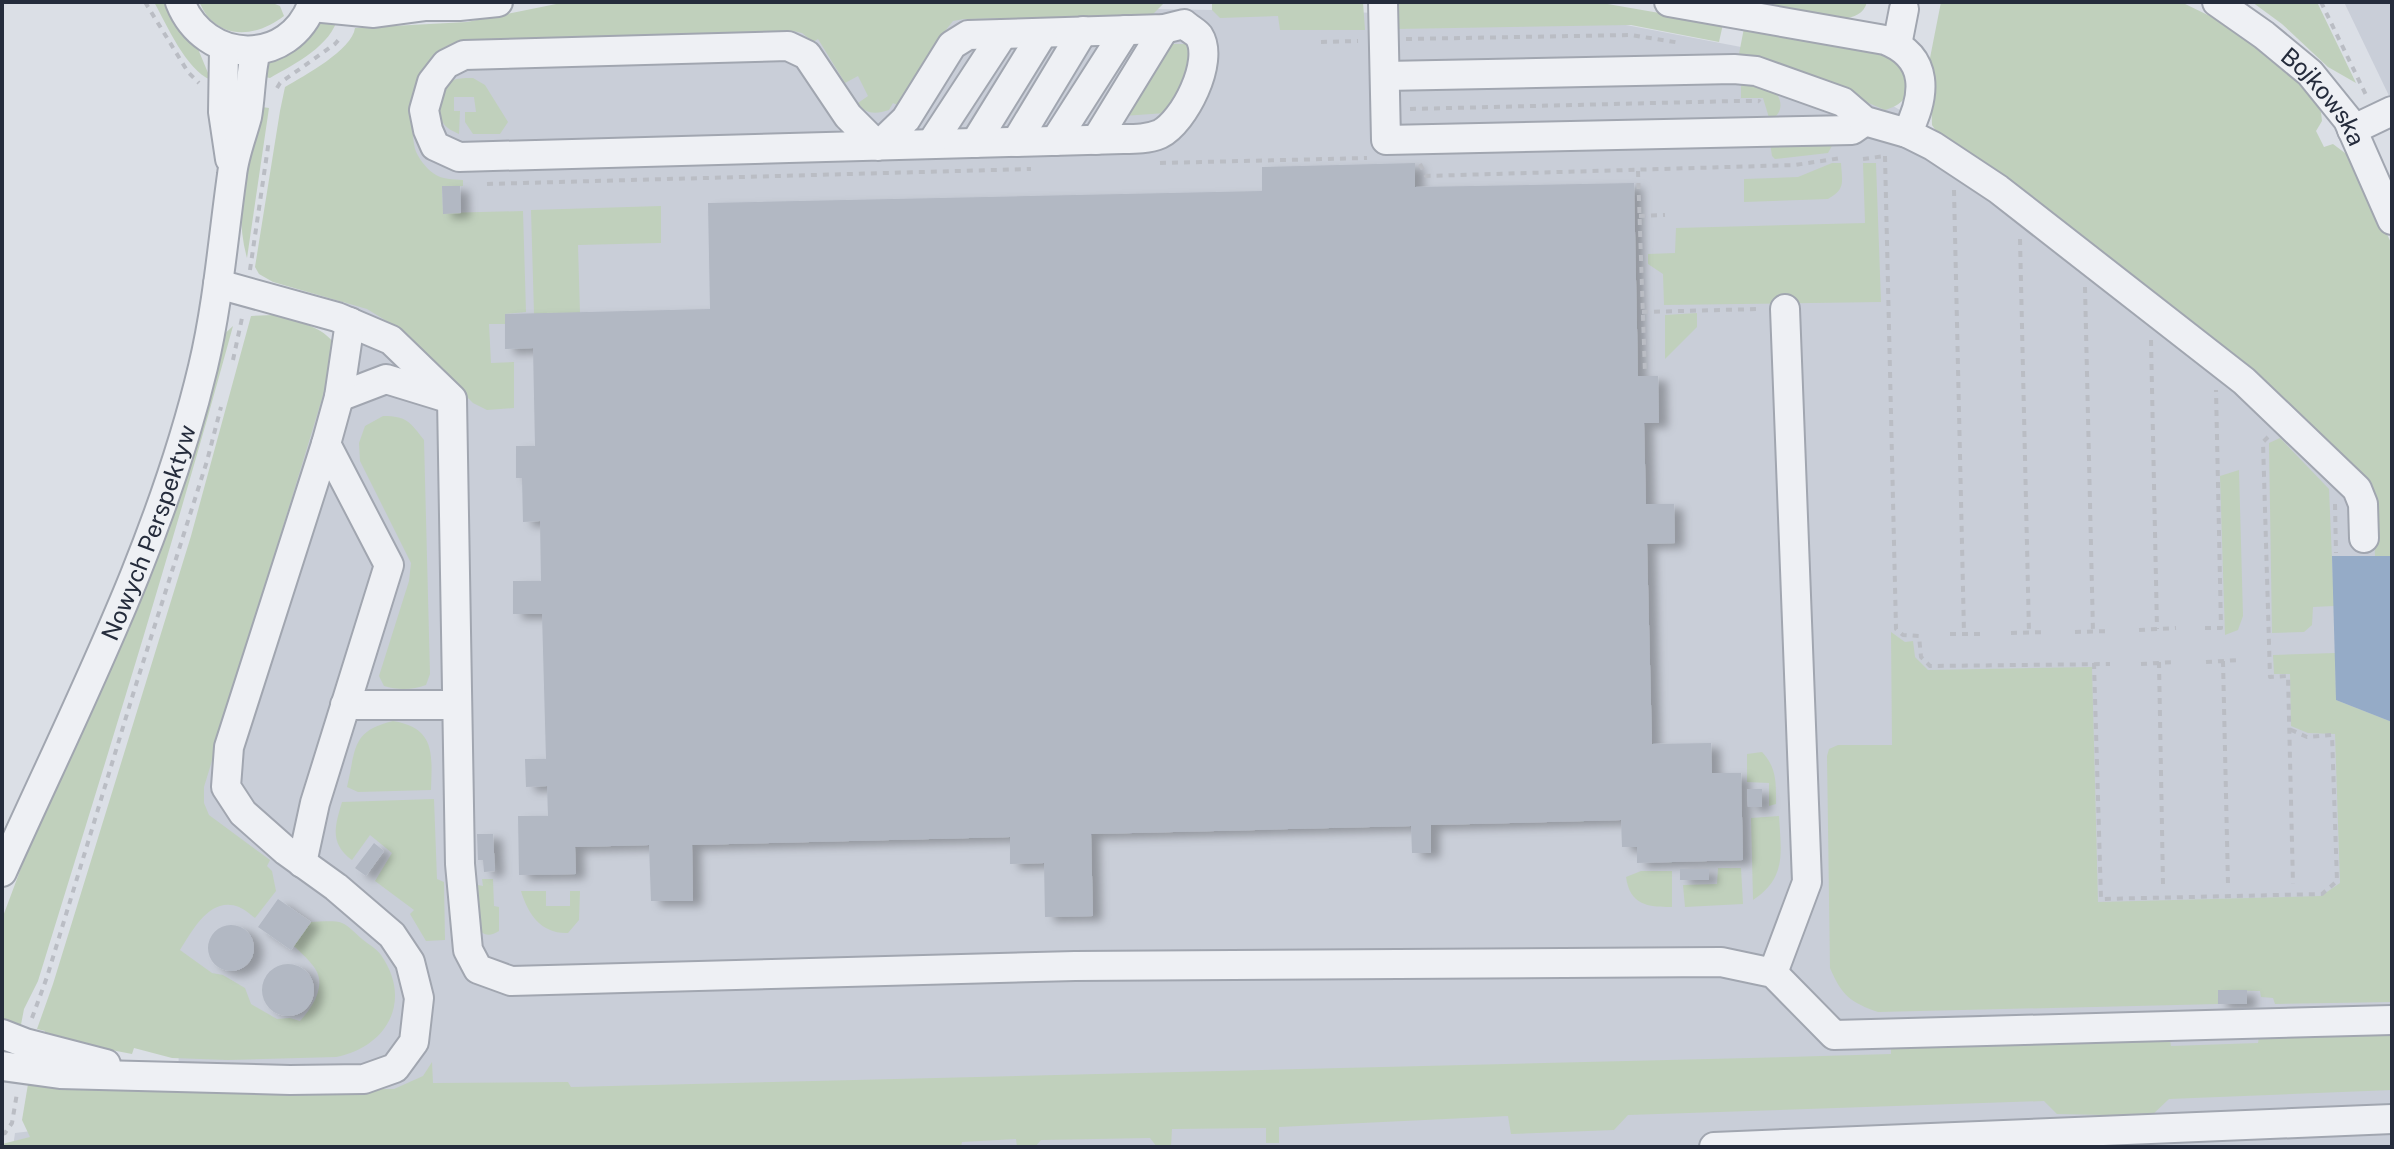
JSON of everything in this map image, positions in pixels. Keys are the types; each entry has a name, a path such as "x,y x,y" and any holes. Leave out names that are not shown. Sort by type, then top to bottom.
{"street":[{"path":"180,2 186,17 201,35 224,49 242,52 256,51 287,38 303,22 312,5 374,13 420,4 459,6 498,2"},
{"path":"1383,2 1385,76 1394,113 1386,140 1852,130 1865,121"},
{"path":"1669,2 1885,40 1907,51 1919,71 1919,97 1902,145"},
{"name":"Bojkowska","path":"2217,2 2310,73 2348,120 2392,220"},
{"path":"1897,45 1904,9"},
{"path":"878,146 906,119 952,45 968,35 1126,30 1178,19"},
{"path":"878,146 848,116 807,55 788,46 464,55 446,64 432,82 424,110 435,146 459,157 1147,139 1163,132 1180,114 1201,78 1203,55 1199,37 1178,19"},
{"path":"1110,140 1178,19"},
{"path":"1055,141 1126,30"},
{"path":"1016,142 1083,31"},
{"path":"975,143 1043,33"},
{"path":"931,144 1003,34"},
{"name":"Nowych Perspektyw","path":"224,49 223,112 232,172"},
{"name":"Nowych Perspektyw","path":"2,872 150,538 181,449 204,364 232,172 247,114 256,51"},
{"path":"1385,76 1717,69 1756,71 1843,102 1902,145 1933,146 2027,210 2244,381 2357,489 2363,504 2364,538"},
{"path":"1791,131 1796,84"},
{"path":"2352,130 2386,114"},
{"path":"218,284 350,322 391,340 452,399 460,864 468,950 478,969 511,981 1075,966 1721,962 1773,973 1834,1035 2392,1020"},
{"path":"1773,973 1807,882 1785,309"},
{"path":"13,1053 157,1076 364,1079 395,1068 414,1042 419,998 410,962 392,935 243,813 226,787 229,747 339,397 350,322"},
{"path":"339,397 386,379 452,399"},
{"path":"302,863 315,803 389,565 326,444"},
{"path":"345,705 457,705"},
{"path":"1714,1147 2392,1119"}],"path":[{"path":"2321,2 2360,85 2386,114"},
{"path":"275,93 280,83 335,44 346,30"},
{"path":"1321,42 1631,35 1687,44"},
{"path":"1394,113 1759,101 1762,111"},
{"path":"230,370 247,291 271,128"},
{"path":"1863,159 1885,156 1902,145"},
{"path":"1885,156 1896,629 1903,635 1919,636 1921,657 1930,666 2110,664"},
{"path":"487,184 1033,169"},
{"path":"1638,170 1645,373"},
{"path":"1954,180 1964,633"},
{"path":"1639,216 1665,215"},
{"path":"2019,224 2029,633"},
{"path":"2084,275 2093,632"},
{"path":"1642,312 1785,309"},
{"path":"2150,327 2157,629"},
{"path":"2205,628 2221,628 2216,378"},
{"path":"2,1134 12,1123 13,1053 207,461 223,401"},
{"path":"2277,434 2268,436 2263,442 2270,677 2288,676 2293,884"},
{"path":"2334,501 2336,553"},
{"path":"2139,630 2176,628"},
{"path":"2075,632 2111,631"},
{"path":"2011,633 2047,632"},
{"path":"1950,634 1982,634"},
{"path":"2206,662 2240,660"},
{"path":"2223,661 2228,884"},
{"path":"2159,662 2163,884"},
{"path":"2141,664 2174,662"},
{"path":"2094,663 2101,899 2322,894 2337,881 2332,735 2307,737 2289,729"}],"shaded area":[{"path":"2344,2 2392,2 2392,102"},
{"path":"1154,9 1579,16 1741,47 1873,94 2024,184 2242,354 2392,500 2392,1147 13,1147 15,1133 178,1114 179,1021 132,1010 287,513 347,298 431,31"}],"green space":[{"path":"154,2 166,2 172,21 198,49 211,80 185,57"},
{"path":"199,2 270,2 280,6 284,16 266,27 237,32 218,25"},
{"path":"566,2 1165,2 1153,14 1140,16 953,21 897,105 893,103 889,110 876,113 864,110 858,103 868,96 858,76 845,83 818,39 813,42 802,33 793,31 468,40 443,48 430,59 420,78 414,102 413,139 420,159 433,173 448,179 463,180 463,186 442,187 443,213 523,211 526,312 505,314 505,324 489,324 491,363 514,362 514,408 487,410 473,403 398,328 367,309 273,282 259,274 255,267 280,111 285,87 337,53 355,28 467,22"},
{"path":"1212,2 1363,2 1365,30 1280,30 1278,16 1220,18 1212,10"},
{"path":"1394,2 1596,2 1723,24 1719,42 1631,25 1395,29"},
{"path":"1756,2 1867,2 1858,14 1843,19"},
{"path":"1941,2 2181,2 2249,35 2287,69 2313,98 2321,112 2322,121 2316,131 2324,147 2333,144 2353,159 2392,245 2392,556 2375,556 2372,483 2213,338 2021,189 1940,137 1932,125 1930,58"},
{"path":"2252,2 2317,2 2356,83 2328,67 2282,24"},
{"path":"338,16 328,36 311,53 270,78 260,76 266,66 320,24"},
{"path":"1744,28 1892,55 1905,65 1907,93 1900,103 1885,110 1797,73 1738,59"},
{"path":"1173,44 1191,47 1189,74 1166,113 1123,116"},
{"path":"473,78 485,85 508,122 500,134 473,134 465,122 465,112 476,112 474,97 454,97 454,111 460,111 459,134 446,127 440,118 439,99 444,87 456,79"},
{"path":"1741,82 1775,91 1780,107 1774,118 1770,121 1763,98 1741,98"},
{"path":"255,106 269,108 247,258 241,201"},
{"path":"1770,143 1833,144 1828,153 1775,159"},
{"path":"1832,163 1841,163 1842,184 1838,192 1828,199 1744,202 1744,179 1798,177"},
{"path":"1863,163 1876,163 1881,302 1664,305 1663,274 1648,264 1648,254 1675,253 1676,228 1865,223"},
{"path":"661,206 661,243 578,245 580,313 534,314 531,210"},
{"path":"1697,313 1697,327 1665,359 1665,315"},
{"path":"273,315 313,327 333,342 328,379 204,787 204,803 209,815 270,860 267,866 272,871 276,891 255,918 241,908 229,905 211,910 180,950 212,973 223,975 245,988 251,1004 277,1019 300,1021 316,998 319,978 313,965 294,946 311,922 345,924 381,955 390,972 395,989 390,1020 369,1043 354,1052 336,1057 172,1058 134,1048 132,1054 44,1037 45,1031 37,1029 191,536 251,316"},
{"path":"233,326 138,654 38,981 24,1009 19,1035 2,1026 2,919 219,339"},
{"path":"383,416 407,421 424,440 430,674 426,685 410,689 384,686 379,676 409,581 411,563 360,461 359,443 365,426"},
{"path":"2280,438 2329,489 2334,606 2313,607 2312,625 2304,632 2272,633 2269,443"},
{"path":"2239,470 2243,616 2238,630 2225,635 2220,476"},
{"path":"1891,632 1905,642 1913,641 1915,657 1928,670 2092,667 2098,902 2321,896 2340,883 2335,734 2308,733 2291,726 2290,674 2274,674 2273,655 2335,653 2336,700 2392,722 2392,1002 2275,1004 2273,998 2261,997 2260,991 2218,990 2218,1004 1878,1012 1854,1001 1843,992 1830,968 1827,756 1829,749 1838,745 1892,745"},
{"path":"393,721 417,730 424,737 431,755 431,790 358,792 347,787 354,752 362,736 379,725"},
{"path":"1762,752 1771,764 1776,783 1776,804 1769,806 1769,783 1747,782 1747,754"},
{"path":"434,799 437,879 444,882 445,940 426,941 410,914 414,910 375,881 392,853 370,835 352,860 337,841 336,826 342,802"},
{"path":"1779,816 1781,853 1777,873 1764,892 1753,900 1751,818"},
{"path":"1718,868 1741,868 1743,904 1685,907 1683,885 1717,884"},
{"path":"1641,871 1672,871 1672,907 1648,905 1631,894 1626,877"},
{"path":"482,879 493,879 494,906 499,907 499,931 490,935 480,931 478,885 483,886"},
{"path":"521,891 546,891 546,906 570,906 570,891 580,891 579,920 568,933 550,930 532,915"},
{"path":"2392,1034 2392,1090 2169,1099 2151,1116 2057,1114 2044,1101 1628,1115 1614,1130 1511,1134 1508,1116 1279,1127 1279,1143 1266,1143 1266,1128 1172,1129 1171,1147 1157,1147 1150,1138 1041,1140 1035,1147 1017,1147 1016,1139 962,1142 961,1147 2,1147 2,1144 30,1137 22,1120 28,1084 35,1086 38,1079 181,1090 394,1089 423,1076 432,1062 433,1083 568,1082 571,1087 1891,1054 1891,1047 2170,1040 2171,1046 2258,1043 2259,1037"}],"water":[{"path":"2332,556 2392,556 2392,722 2336,700"}],"building":[{"path":"1415,163 1415,187 1634,183 1638,376 1658,376 1659,423 1644,423 1646,504 1674,504 1675,543 1647,544 1652,744 1711,743 1712,773 1741,773 1743,860 1637,863 1637,847 1622,847 1621,820 1431,825 1431,853 1412,853 1411,826 1091,834 1093,916 1045,917 1044,863 1010,864 1010,837 692,845 693,901 651,901 649,845 575,847 576,874 519,875 518,816 548,816 547,786 526,787 525,759 546,759 542,614 513,614 513,581 541,581 540,521 523,522 522,478 516,478 516,446 535,446 533,348 505,349 505,314 710,309 708,203 1262,191 1262,167"},
{"path":"442,186 460,186 461,213 443,214"},
{"path":"1747,789 1762,789 1762,807 1748,807"},
{"path":"477,834 493,834 495,871 484,872 483,860 478,860"},
{"path":"374,843 384,851 366,876 355,868"},
{"path":"1680,869 1709,869 1709,880 1680,880"},
{"path":"278,899 311,922 291,950 258,927"},
{"path":"231,925 247,932 254,948 247,964 231,971 215,964 208,948 215,932"},
{"path":"288,964 306,972 314,990 306,1008 288,1016 270,1008 262,990 270,972"},
{"path":"2218,990 2247,990 2247,1004 2218,1004"}]}
